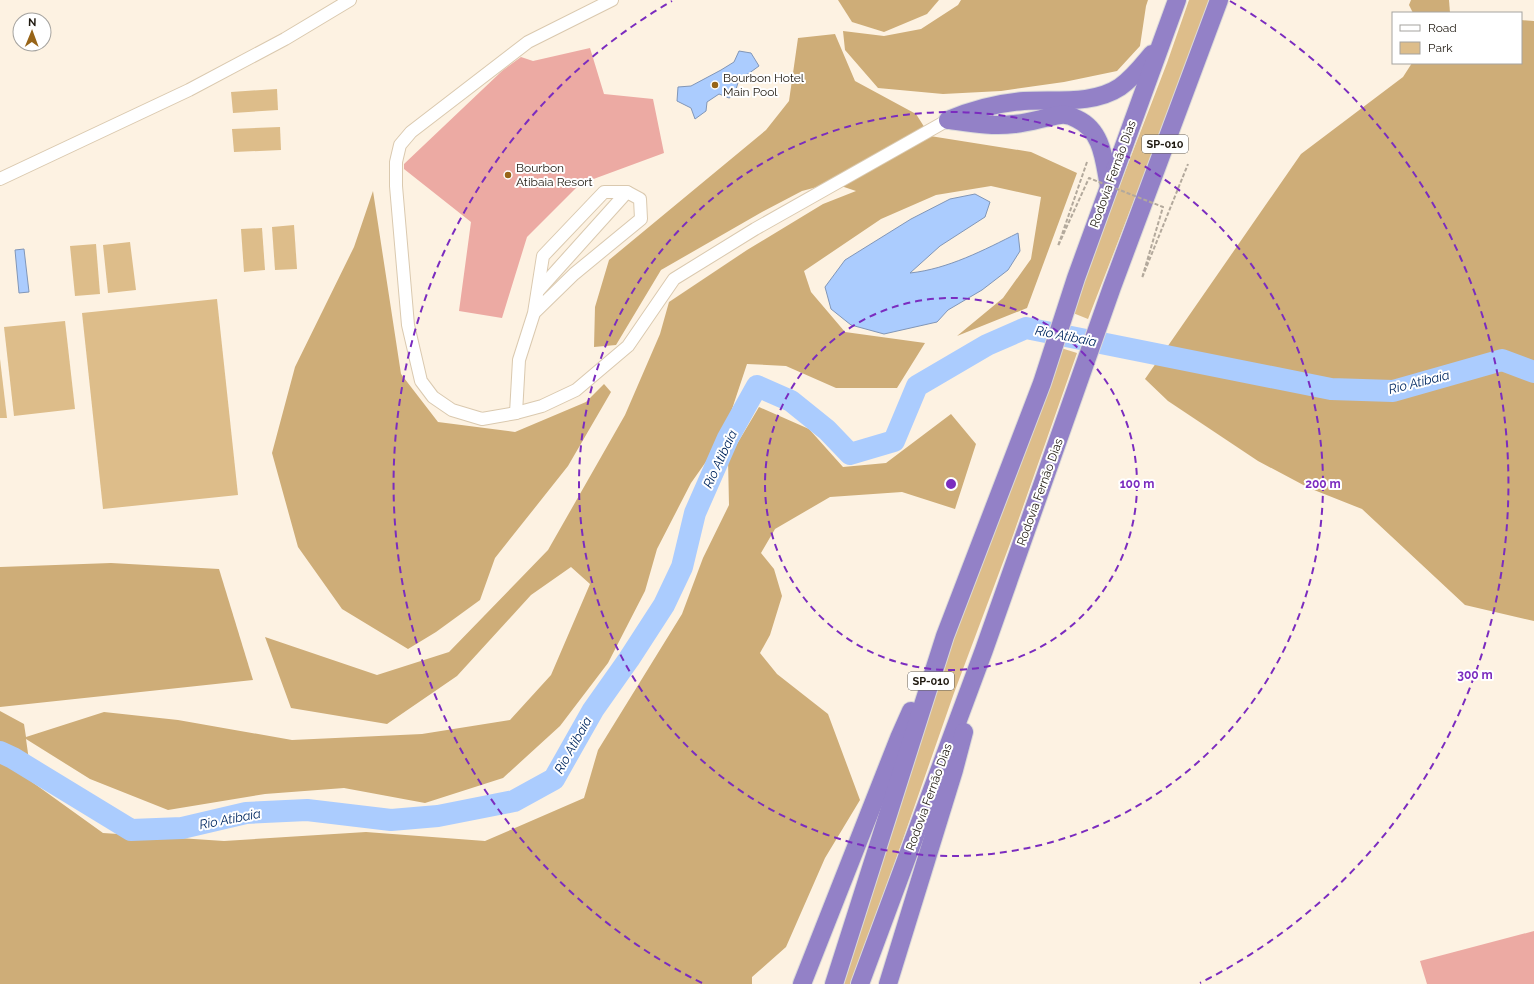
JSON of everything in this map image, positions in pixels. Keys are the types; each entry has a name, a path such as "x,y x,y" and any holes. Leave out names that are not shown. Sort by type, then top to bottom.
{"highway":[{"name":"Rodovia Fernão Dias","path":"834,984 945,636 1042,383 1076,278 1159,46 1177,0"},
{"name":"Rodovia Fernão Dias","path":"860,984 984,650 1112,287 1219,0"},
{"path":"948,120 970,111 995,105 1023,101 1082,99 1102,96 1120,87 1134,75 1159,46"},
{"path":"948,120 992,125 1014,124 1061,115 1070,116 1080,120 1089,127 1096,136 1102,148 1109,186"},
{"path":"802,984 899,738 945,636"},
{"path":"888,984 954,770 984,650"}],"lane":[{"path":"0,179 188,90 285,39 350,0"},
{"path":"612,0 528,42 411,132 400,145 396,162 400,234 408,325 421,381 433,397 452,410 482,419 516,413 542,406 576,390 628,346 674,279 755,229 948,120"},
{"path":"516,413 519,360 534,314 543,256 604,192 626,192 640,199 641,218 574,274 534,314"},
{"path":"537,291 626,192"}],"path":[{"path":"1087,162 1058,246 1089,178 1163,207 1142,278 1188,164"}],"green space":[{"path":"1189,0 1210,0 1185,69 1088,319 1073,313 1113,203 1167,63"},
{"path":"277,89 278,110 233,113 231,92"},
{"path":"280,127 281,150 234,152 232,129"},
{"path":"294,225 297,269 275,270 272,227"},
{"path":"262,228 265,270 244,272 241,229"},
{"path":"130,242 136,290 108,293 103,245"},
{"path":"96,244 100,294 75,296 70,246"},
{"path":"217,299 238,495 103,509 82,313"},
{"path":"65,321 75,409 14,416 4,327"},
{"path":"1061,348 1077,353 1011,541 954,693 894,865 850,984 839,984 901,790 958,626"},
{"path":"0,359 7,418 0,418"}],"shaded area":[{"path":"838,0 939,0 927,14 884,32 852,22"},
{"path":"961,0 1148,0 1140,46 1117,71 1064,82 1001,91 943,94 878,88 845,50 843,31 884,36 921,29 958,5"},
{"path":"1411,0 1449,0 1450,12 1412,12 1409,5"},
{"path":"1522,20 1534,21 1534,621 1465,605 1362,509 1309,488 1258,461 1168,401 1145,379 1301,154 1403,77 1411,64 1522,64"},
{"path":"835,34 855,81 916,114 930,136 1031,152 1077,173 1027,308 957,336 1003,298 1031,259 1041,197 991,186 936,195 881,219 804,271 811,292 845,332 925,343 897,388 836,388 786,366 747,364 722,439 691,483 657,549 645,591 608,663 560,726 503,778 425,803 344,788 265,794 168,810 90,779 26,739 32,782 103,833 224,841 366,832 485,841 584,798 598,750 682,614 703,558 729,505 728,459 759,407 809,429 843,467 886,463 951,414 976,444 955,509 902,492 830,497 775,529 761,553 774,569 782,596 770,635 760,653 777,674 828,714 860,800 825,858 786,947 752,977 752,984 0,984 0,711 24,724 26,737 104,712 178,720 292,740 422,734 510,720 551,675 590,584 571,567 531,595 457,676 387,724 291,708 265,637 377,675 449,652 548,550 625,415 660,334 669,302 747,250 823,204 856,191 832,183 802,191 762,212 661,270 616,345 594,347 595,307 609,260 766,130 789,101 798,38"},
{"path":"373,191 401,374 438,422 515,432 586,402 604,384 611,392 568,466 495,558 480,600 436,632 408,649 342,609 298,547 272,453 295,367 354,247"},
{"path":"111,563 219,569 253,680 0,707 0,567"}],"water":[{"name":"Bourbon Hotel Main Pool","path":"739,51 751,53 759,66 748,74 740,76 734,96 729,98 719,94 707,102 706,111 695,119 691,108 677,101 678,87 691,86 721,70 734,62"},
{"path":"975,194 990,202 985,217 940,246 910,273 924,271 966,258 1018,233 1020,251 1008,270 982,290 948,310 937,322 884,334 851,325 831,309 825,287 845,260 911,219 950,199"},
{"path":"24,249 29,292 19,293 15,250"}],"building":[{"name":"Bourbon Atibaia Resort","path":"590,48 604,94 653,99 664,153 580,184 527,237 502,318 459,311 471,222 404,169 404,164 502,71 521,57 533,61"},
{"path":"1534,931 1534,984 1427,984 1420,961"}],"waterway":[{"name":"Rio Atibaia","path":"0,752 13,758 131,830 182,828 246,813 307,810 391,820 438,816 514,801 554,779 593,710 629,659 664,605 682,567 695,513 728,438 757,386 791,401 827,430 850,454 894,441 917,386 987,345 1026,328 1331,389 1393,391 1502,360 1534,372"}],"place":[{"name":"Bourbon Hotel Main Pool","path":"715,85"},
{"name":"Bourbon Atibaia Resort","path":"508,175"}]}
